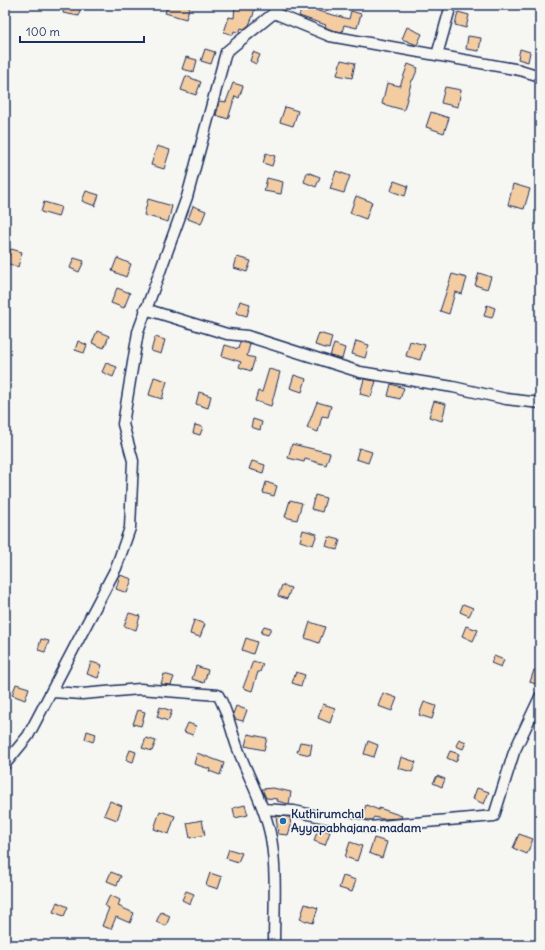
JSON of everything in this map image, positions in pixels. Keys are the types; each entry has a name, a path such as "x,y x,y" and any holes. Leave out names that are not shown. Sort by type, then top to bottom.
{"street":[{"path":"437,55 451,5"},
{"path":"5,764 28,736 52,692 116,568 130,528 133,461 123,424 138,332 145,309 187,197 226,52 275,9 330,36 520,70 540,76"},
{"path":"145,309 227,334 247,336 360,372 453,386 506,399 540,403"},
{"path":"52,692 82,694 140,689 218,695 223,703 238,750 263,809 272,846 275,888 274,945"},
{"path":"263,809 294,811 369,827 494,816 514,752 540,697"}],"building":[{"path":"64,5 81,5 79,16 63,13"},
{"path":"168,5 190,5 186,19 165,13"},
{"path":"235,5 255,7 249,25 244,29 241,28 239,33 234,31 233,35 224,32 229,17 234,18"},
{"path":"303,5 320,5 318,11 349,19 351,11 361,14 357,28 344,25 342,32 332,30 325,27 326,25 299,16"},
{"path":"458,12 469,15 466,28 455,25"},
{"path":"407,27 422,34 417,45 402,39"},
{"path":"468,36 481,38 479,51 466,49"},
{"path":"205,49 215,52 211,64 201,61"},
{"path":"520,49 530,52 528,62 518,59"},
{"path":"253,52 260,55 256,64 250,61"},
{"path":"186,57 197,60 194,72 182,69"},
{"path":"341,60 355,63 352,78 337,75"},
{"path":"408,64 418,68 412,80 404,110 382,104 387,83 400,86"},
{"path":"186,76 201,82 196,95 181,90"},
{"path":"233,83 243,86 239,98 235,96 228,119 216,115 220,101 226,102"},
{"path":"445,87 461,90 458,107 441,103"},
{"path":"285,107 298,111 293,126 280,122"},
{"path":"431,112 449,118 444,133 426,127"},
{"path":"157,146 170,150 164,169 151,165"},
{"path":"266,153 275,156 272,166 263,163"},
{"path":"336,171 350,176 344,193 330,189"},
{"path":"307,172 320,177 316,187 304,182"},
{"path":"267,178 283,182 281,194 264,191"},
{"path":"394,181 408,186 405,196 391,191"},
{"path":"513,184 530,189 524,209 508,205"},
{"path":"86,191 99,195 95,206 82,201"},
{"path":"356,196 372,202 366,219 350,213"},
{"path":"148,199 172,206 168,222 144,215"},
{"path":"44,202 61,207 58,217 41,212"},
{"path":"193,206 206,211 201,224 188,219"},
{"path":"11,249 22,252 18,267 6,263"},
{"path":"237,257 251,261 247,272 234,268"},
{"path":"74,258 84,261 79,272 70,268"},
{"path":"117,258 131,264 126,277 112,271"},
{"path":"479,273 491,277 487,289 475,285"},
{"path":"452,274 467,278 462,294 455,292 449,314 440,311"},
{"path":"117,288 130,293 124,308 111,303"},
{"path":"240,301 250,304 247,316 236,313"},
{"path":"487,305 495,308 492,318 484,316"},
{"path":"97,331 109,336 104,348 92,343"},
{"path":"319,333 332,337 329,349 315,345"},
{"path":"155,337 165,340 161,354 151,351"},
{"path":"78,341 87,345 84,353 75,350"},
{"path":"356,341 369,345 365,358 352,354"},
{"path":"410,341 425,345 420,360 406,356"},
{"path":"240,342 250,344 247,356 255,358 251,371 239,367 241,362 222,356 225,345 238,349"},
{"path":"334,344 345,348 342,359 330,356"},
{"path":"106,363 117,367 113,377 102,372"},
{"path":"269,369 280,372 271,406 255,401 258,391 262,392"},
{"path":"294,375 306,379 302,392 290,388"},
{"path":"154,377 167,381 162,399 149,395"},
{"path":"364,379 376,381 371,397 360,394"},
{"path":"391,384 404,388 400,399 388,396"},
{"path":"199,392 211,396 208,408 196,404"},
{"path":"434,401 446,404 442,421 429,417"},
{"path":"317,402 331,406 328,417 322,416 318,432 307,428"},
{"path":"253,419 262,422 260,430 251,427"},
{"path":"195,425 203,427 200,435 193,433"},
{"path":"292,444 330,453 326,465 305,459 304,462 288,458"},
{"path":"359,448 372,452 368,463 356,459"},
{"path":"252,461 265,465 263,473 249,469"},
{"path":"266,482 277,486 274,496 263,493"},
{"path":"315,495 326,498 322,512 311,509"},
{"path":"290,500 302,503 297,520 285,517"},
{"path":"303,530 317,534 313,545 300,541"},
{"path":"329,537 340,540 337,550 326,546"},
{"path":"120,575 132,579 127,593 116,589"},
{"path":"282,585 291,588 287,599 278,596"},
{"path":"463,604 473,608 469,616 460,612"},
{"path":"129,613 140,616 136,630 124,626"},
{"path":"194,620 205,624 200,637 190,634"},
{"path":"310,622 325,627 319,643 305,638"},
{"path":"264,626 271,628 268,635 261,633"},
{"path":"466,626 478,630 473,641 462,636"},
{"path":"246,638 257,642 253,654 242,650"},
{"path":"41,639 49,641 45,652 38,650"},
{"path":"494,656 504,660 501,667 491,663"},
{"path":"253,661 263,664 260,672 258,672 252,691 243,688"},
{"path":"91,662 102,665 98,678 87,674"},
{"path":"196,666 208,670 204,683 192,679"},
{"path":"534,670 540,672 538,685 530,682"},
{"path":"296,672 305,675 301,686 292,683"},
{"path":"164,674 174,677 171,685 161,684"},
{"path":"16,684 29,688 25,700 12,695"},
{"path":"383,693 397,698 392,711 378,706"},
{"path":"424,702 436,706 432,719 419,715"},
{"path":"323,704 335,708 330,723 318,718"},
{"path":"236,706 247,710 243,721 235,719 233,714"},
{"path":"160,707 172,711 168,721 157,717"},
{"path":"138,710 145,712 141,726 133,724"},
{"path":"188,723 196,726 193,735 184,732"},
{"path":"87,731 96,734 93,742 85,739"},
{"path":"248,734 267,738 264,750 245,746"},
{"path":"146,738 156,741 152,751 142,748"},
{"path":"459,739 466,742 463,749 456,746"},
{"path":"368,741 378,745 374,757 364,754"},
{"path":"300,742 312,744 310,755 297,752"},
{"path":"130,750 136,752 133,762 126,760"},
{"path":"450,751 459,754 456,762 447,758"},
{"path":"197,753 224,763 220,775 209,771 210,769 194,764"},
{"path":"401,757 416,762 412,772 398,768"},
{"path":"437,776 445,779 442,787 433,783"},
{"path":"273,788 291,792 289,804 277,801 278,799 266,798 262,789"},
{"path":"477,788 489,792 484,804 473,799"},
{"path":"110,801 122,806 117,820 104,815"},
{"path":"245,805 248,815 235,818 233,808"},
{"path":"366,805 402,816 401,818 382,819 374,817 372,820 361,819"},
{"path":"160,811 175,816 169,834 154,829"},
{"name":"Kuthirumchal Ayyapabhajana madam","path":"276,816 290,817 291,826 288,835 278,834"},
{"path":"202,820 205,835 190,838 187,823"},
{"path":"318,828 330,832 325,845 314,841"},
{"path":"519,834 533,839 527,854 513,848"},
{"path":"374,838 387,842 382,858 369,853"},
{"path":"350,842 362,846 357,861 345,857"},
{"path":"229,849 242,853 238,862 226,858"},
{"path":"111,872 121,876 117,885 107,881"},
{"path":"210,873 222,877 218,889 206,885"},
{"path":"343,876 356,880 352,892 339,888"},
{"path":"186,891 194,894 190,904 182,900"},
{"path":"110,895 120,900 118,906 134,913 130,923 116,917 111,929 102,926 109,908 105,906"},
{"path":"57,902 68,907 64,916 53,912"},
{"path":"305,904 318,908 313,923 300,919"},
{"path":"161,912 170,916 166,926 156,922"}],"place":[{"name":"Kuthirumchal Ayyapabhajana madam","path":"283,821"}]}
